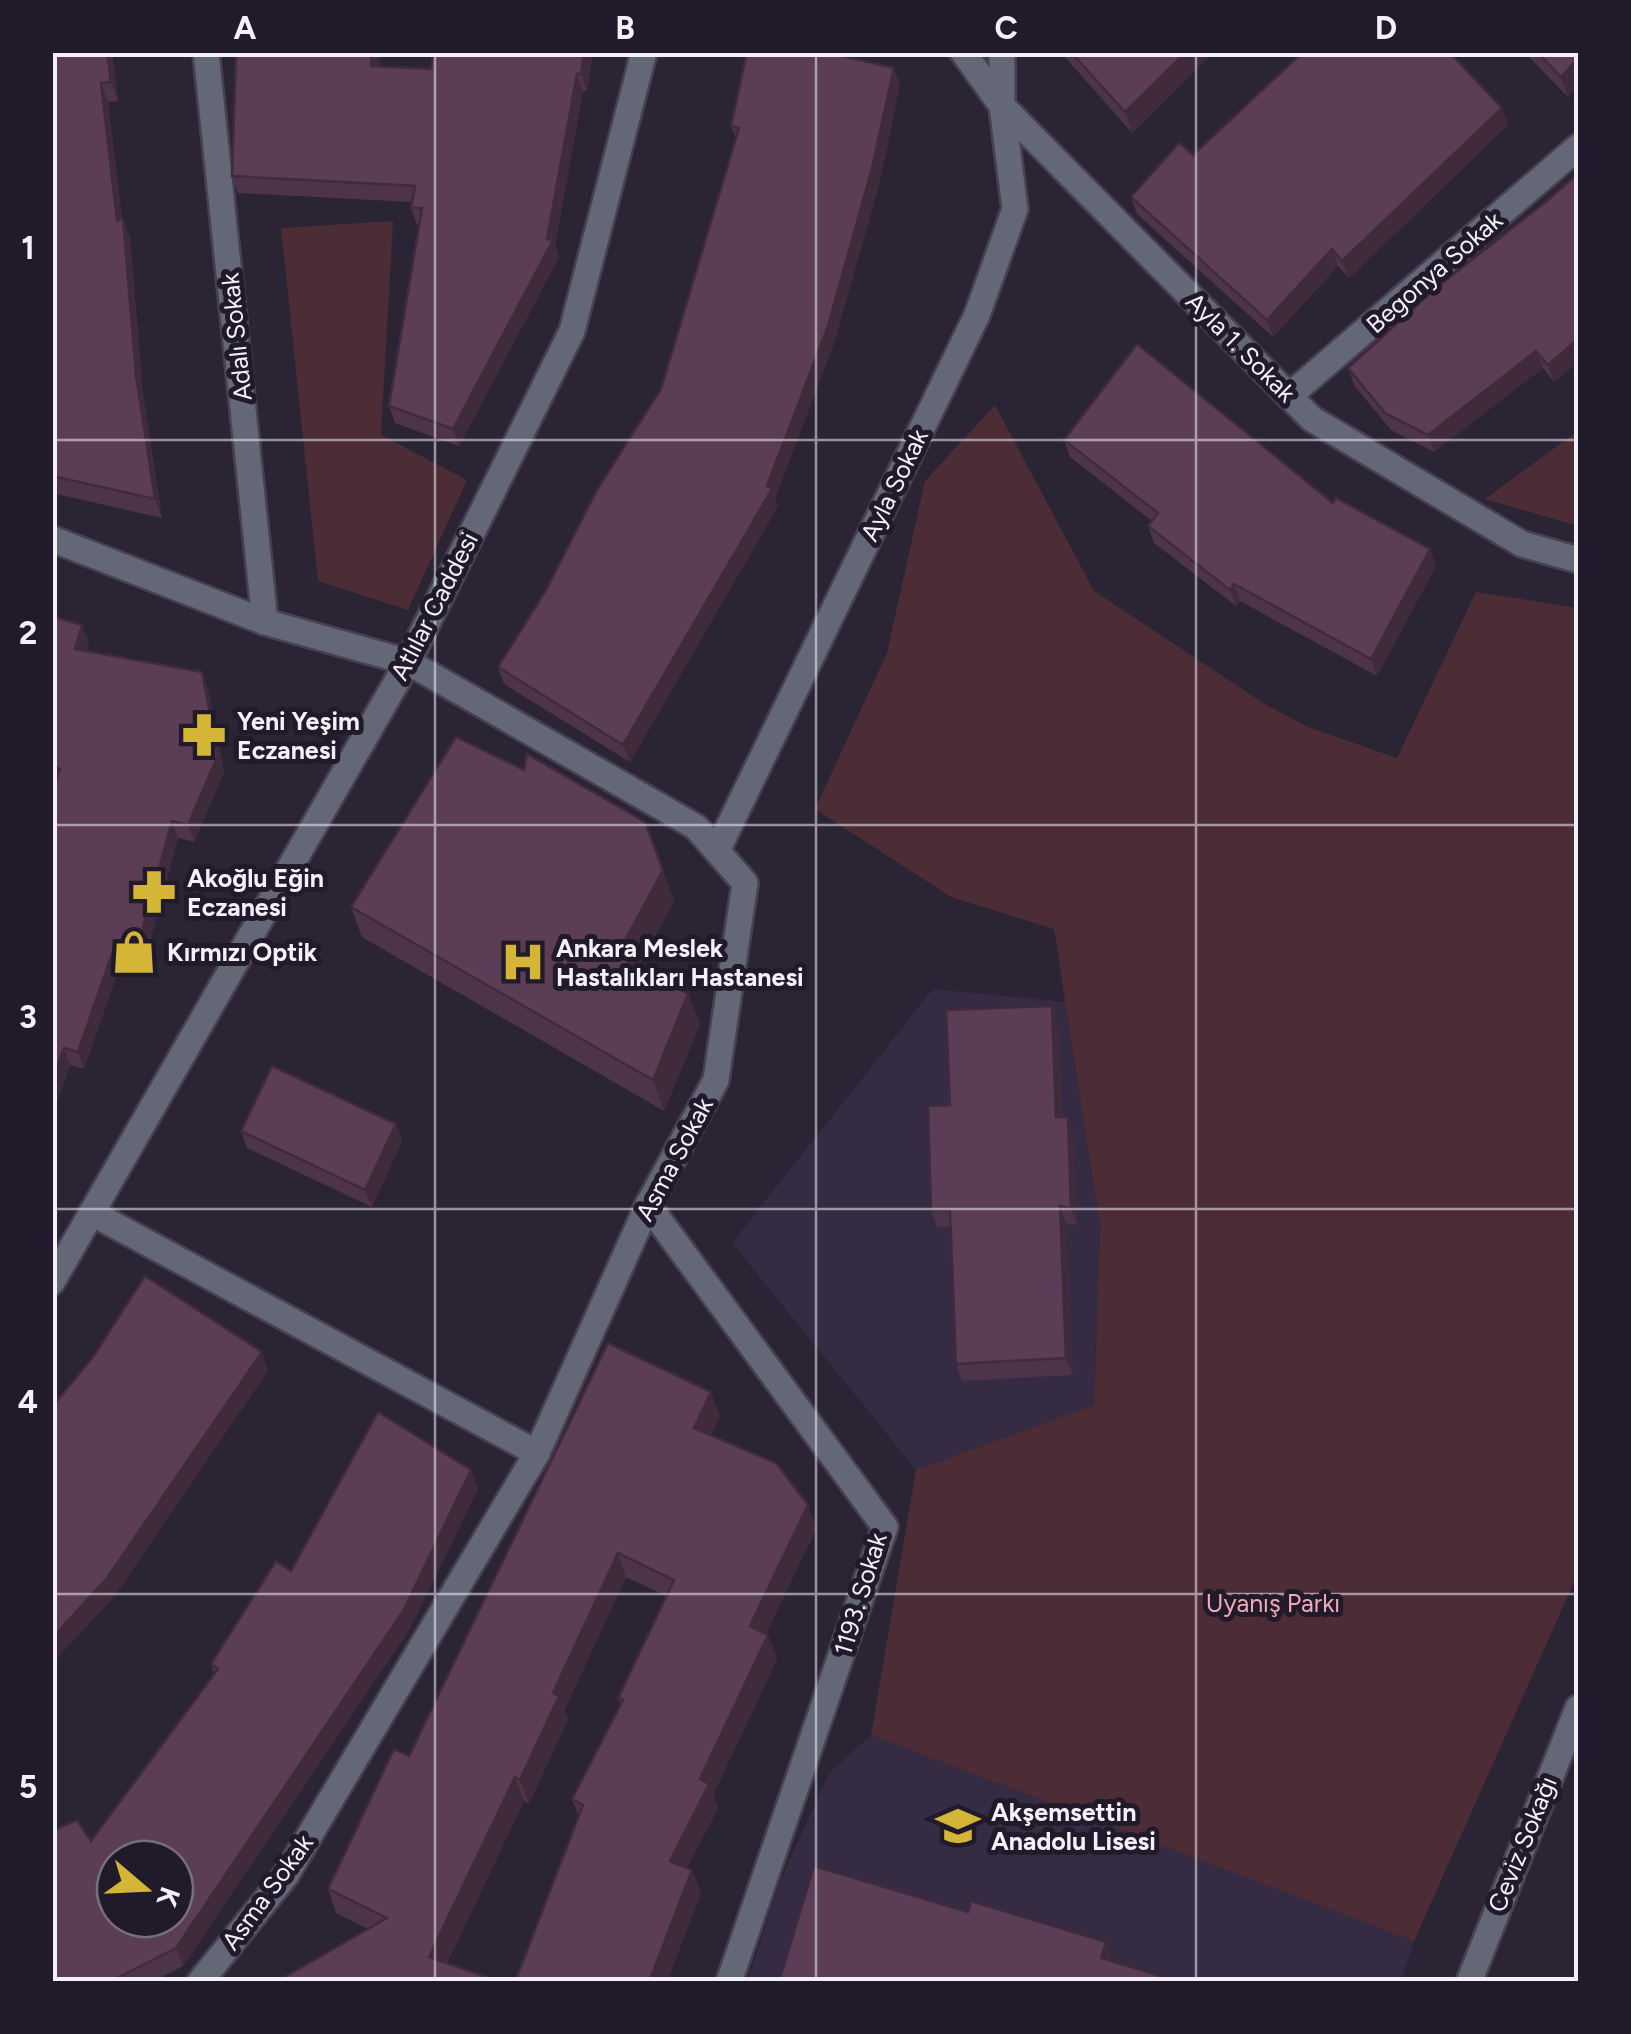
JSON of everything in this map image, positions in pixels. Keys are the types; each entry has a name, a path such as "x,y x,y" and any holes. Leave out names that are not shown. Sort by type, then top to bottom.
{"street":[{"name":"Adalı Sokak","path":"206,52 265,622"},
{"name":"Atlılar Caddesi","path":"52,1282 408,662 572,331 644,52"},
{"name":"Ayla 1. Sokak","path":"963,52 1002,106 1312,419 1522,544 1578,560"},
{"name":"Ayla Sokak","path":"716,851 976,315 1015,209 1002,106 1002,52"},
{"name":"Begonya Sokak","path":"1289,396 1578,147"},
{"name":"Asma Sokak","path":"52,539 265,622 408,662 696,828 745,882 716,1080 648,1205 537,1453 286,1875 200,1982"},
{"name":"1193. Sokak","path":"648,1205 885,1527 729,1982"},
{"path":"92,1212 537,1453"},
{"name":"Ceviz Sokağı","path":"1469,1982 1578,1708"}],"shaded area":[{"path":"933,989 1066,1002 1100,1225 1094,1405 916,1470 732,1243"},
{"name":"Akşemsettin Anadolu Lisesi","path":"871,1735 1414,1941 1401,1981 747,1982 781,1879 829,1773"}],"green space":[{"path":"393,221 381,435 467,480 408,610 318,581 281,228"},
{"name":"Uyanış Parkı","path":"995,405 1094,591 1268,706 1308,727 1397,758 1476,592 1578,608 1578,1573 1414,1941 871,1735 916,1470 1094,1405 1100,1225 1054,929 951,897 815,809 887,653 925,481"},
{"path":"1578,431 1578,526 1485,499"}],"building":[{"path":"52,52 107,52 111,82 101,83 117,220 123,219 136,375 155,499 52,476"},
{"path":"236,52 372,52 371,66 431,69 433,52 584,52 547,239 553,240 453,429 389,406 422,208 411,208 415,186 232,176"},
{"path":"747,52 825,52 894,68 872,168 828,326 767,486 772,489 623,745 498,667 545,592 598,488 661,389 739,128 731,126"},
{"path":"1071,52 1186,52 1125,112"},
{"path":"1303,52 1449,52 1502,108 1342,261 1332,249 1267,320 1131,197 1179,143 1193,155"},
{"path":"1537,52 1578,52 1578,58 1561,77"},
{"path":"1578,173 1578,339 1548,365 1536,351 1428,435 1385,413 1348,368 1437,287"},
{"path":"1137,344 1333,503 1336,498 1430,549 1371,659 1234,584 1230,590 1148,526 1158,513 1064,440"},
{"path":"52,616 82,625 75,649 202,672 218,755 188,825 172,821 136,953 114,948 78,1052 64,1048 52,1081 52,789 60,769 52,766"},
{"name":"Ankara Meslek Hastalıkları Hastanesi","path":"456,737 524,770 527,754 645,822 663,870 617,955 688,994 653,1080 351,907"},
{"path":"1052,1006 1056,1117 1068,1117 1071,1208 1060,1206 1066,1358 956,1364 950,1210 931,1210 928,1106 950,1105 946,1010"},
{"path":"272,1066 396,1124 365,1190 241,1131"},
{"path":"145,1276 262,1352 107,1578 52,1638 52,1407 93,1357"},
{"path":"608,1343 711,1392 694,1428 776,1463 808,1505 750,1626 768,1635 700,1779 709,1784 670,1861 692,1870 649,1982 515,1982 583,1805 572,1799 623,1700 618,1698 674,1580 618,1553 553,1693 559,1696 520,1780 515,1777 429,1957 501,1982 276,1982 387,1918 328,1889 394,1749 409,1756"},
{"path":"378,1412 471,1470 403,1611 195,1920 195,1839 95,1839 95,1939 182,1939 176,1948 109,1982 52,1982 52,1831 77,1820 91,1841 218,1669 211,1664 276,1561 291,1571"},
{"path":"814,1866 968,1912 971,1901 1106,1942 1101,1958 1180,1982 779,1982"}],"place":[{"name":"Yeni Yeşim Eczanesi","path":"204,735"},
{"name":"Akoğlu Eğin Eczanesi","path":"154,892"},
{"name":"Kırmızı Optik","path":"134,952"},
{"name":"Ankara Meslek Hastalıkları Hastanesi","path":"523,962"},
{"name":"Akşemsettin Anadolu Lisesi","path":"958,1826"}]}
